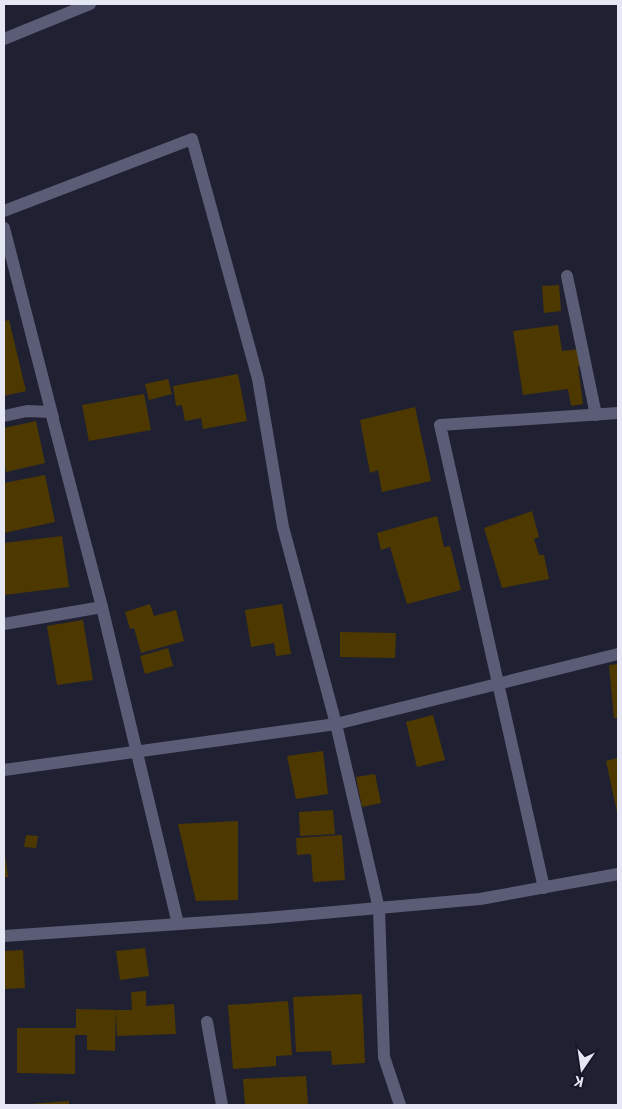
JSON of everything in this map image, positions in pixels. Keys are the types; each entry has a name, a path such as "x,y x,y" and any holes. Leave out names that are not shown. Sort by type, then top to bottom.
{"street":[{"path":"4,38 90,4"},
{"path":"4,211 192,139 258,379 283,527 336,724 379,909 384,1057 400,1105"},
{"path":"4,228 102,606 178,924"},
{"path":"567,276 596,415"},
{"path":"4,416 27,411 51,412 52,418"},
{"path":"544,888 440,425 618,413"},
{"path":"4,624 102,606"},
{"path":"4,770 336,724 618,654"},
{"path":"4,936 379,909 480,899 618,874"},
{"path":"207,1022 222,1105"}],"building":[{"path":"559,285 561,311 544,313 542,286"},
{"path":"9,320 26,391 4,396 4,321"},
{"path":"558,325 562,351 579,349 582,366 578,366 583,404 571,406 568,389 523,395 513,331"},
{"path":"238,374 247,421 203,429 201,418 185,421 182,405 176,406 173,386"},
{"path":"168,379 172,394 149,400 145,384"},
{"path":"144,394 151,430 89,441 82,405"},
{"path":"415,407 431,481 382,492 378,470 370,473 360,420"},
{"path":"36,421 45,463 6,472 4,428"},
{"path":"45,475 55,522 4,533 4,483"},
{"path":"532,511 539,537 534,539 539,555 544,555 549,579 502,588 484,528"},
{"path":"437,516 444,547 450,546 461,590 407,604 390,547 381,550 377,533"},
{"path":"62,536 69,587 4,595 4,543"},
{"path":"150,604 154,616 176,610 184,641 141,653 134,628 130,629 125,612"},
{"path":"282,604 291,654 276,656 274,643 251,647 245,610"},
{"path":"83,620 93,680 57,685 47,626"},
{"path":"340,632 396,633 395,658 340,657"},
{"path":"168,648 173,666 145,674 140,656"},
{"path":"618,664 618,718 614,718 609,665"},
{"path":"433,715 445,760 417,767 406,722"},
{"path":"323,751 328,794 296,799 287,756"},
{"path":"618,758 618,812 617,812 606,761"},
{"path":"375,774 381,803 362,807 356,777"},
{"path":"333,810 335,834 300,836 299,812"},
{"path":"238,821 238,900 196,901 178,824"},
{"path":"26,835 38,836 36,848 24,847"},
{"path":"342,835 345,880 313,882 311,854 297,855 296,838"},
{"path":"4,848 8,877 4,877"},
{"path":"145,948 149,976 120,980 116,951"},
{"path":"23,950 25,988 4,989 4,951"},
{"path":"146,991 146,1006 174,1004 176,1034 117,1036 116,1010 132,1010 131,992"},
{"path":"362,994 365,1063 332,1065 331,1051 296,1052 293,997"},
{"path":"288,1001 292,1055 276,1056 276,1066 233,1069 228,1005"},
{"path":"76,1009 116,1010 115,1051 87,1050 87,1035 75,1035 75,1074 17,1073 17,1028 76,1028"},
{"path":"306,1076 308,1105 245,1105 243,1079"},
{"path":"69,1101 69,1105 29,1105 29,1104"}]}
